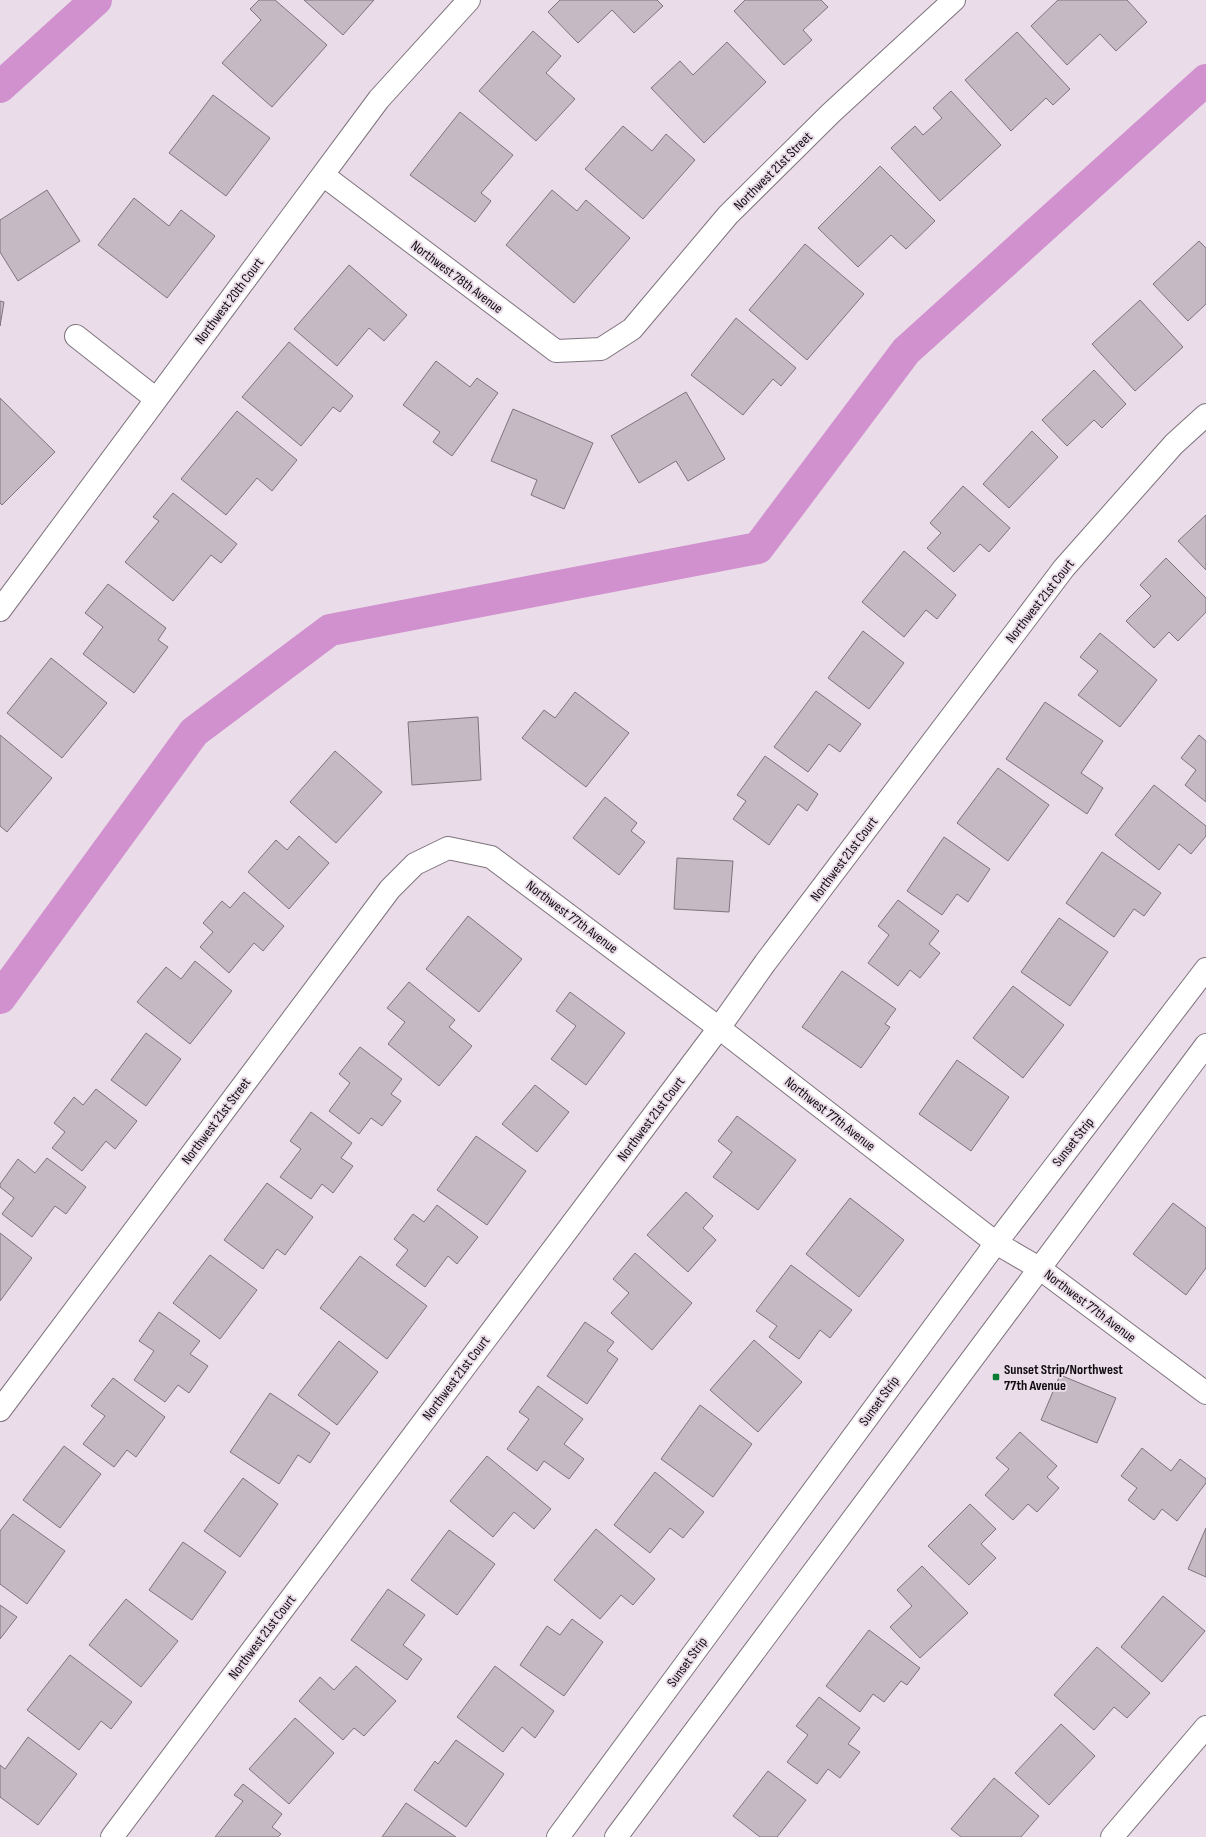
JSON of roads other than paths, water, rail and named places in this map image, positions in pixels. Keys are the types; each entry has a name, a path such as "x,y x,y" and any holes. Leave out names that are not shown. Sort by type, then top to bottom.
{"street":[{"name":"Northwest 20th Court","path":"0,610 379,99 469,0"},
{"name":"Northwest 21st Street","path":"600,349 632,329 728,215 831,113 954,0"},
{"name":"Northwest 78th Avenue","path":"323,176 556,351 600,349"},
{"path":"76,336 156,399"},
{"name":"Northwest 21st Court","path":"112,1837 719,1028 765,963 1064,568 1174,444 1206,415"},
{"name":"Northwest 21st Street","path":"0,1410 390,889 415,864 448,848"},
{"name":"Northwest 77th Avenue","path":"448,848 491,857 719,1028 996,1243 1039,1268 1206,1393"},
{"name":"Sunset Strip","path":"558,1837 996,1243 1206,969"},
{"path":"616,1837 1206,1045"},
{"path":"1112,1837 1206,1727"}],"waterway":[{"path":"0,87 96,0"},
{"path":"0,998 194,732 330,630 758,548 906,351 1206,80"}],"place":[{"name":"Sunset Strip/Northwest 77th Avenue","path":"996,1377"}]}
